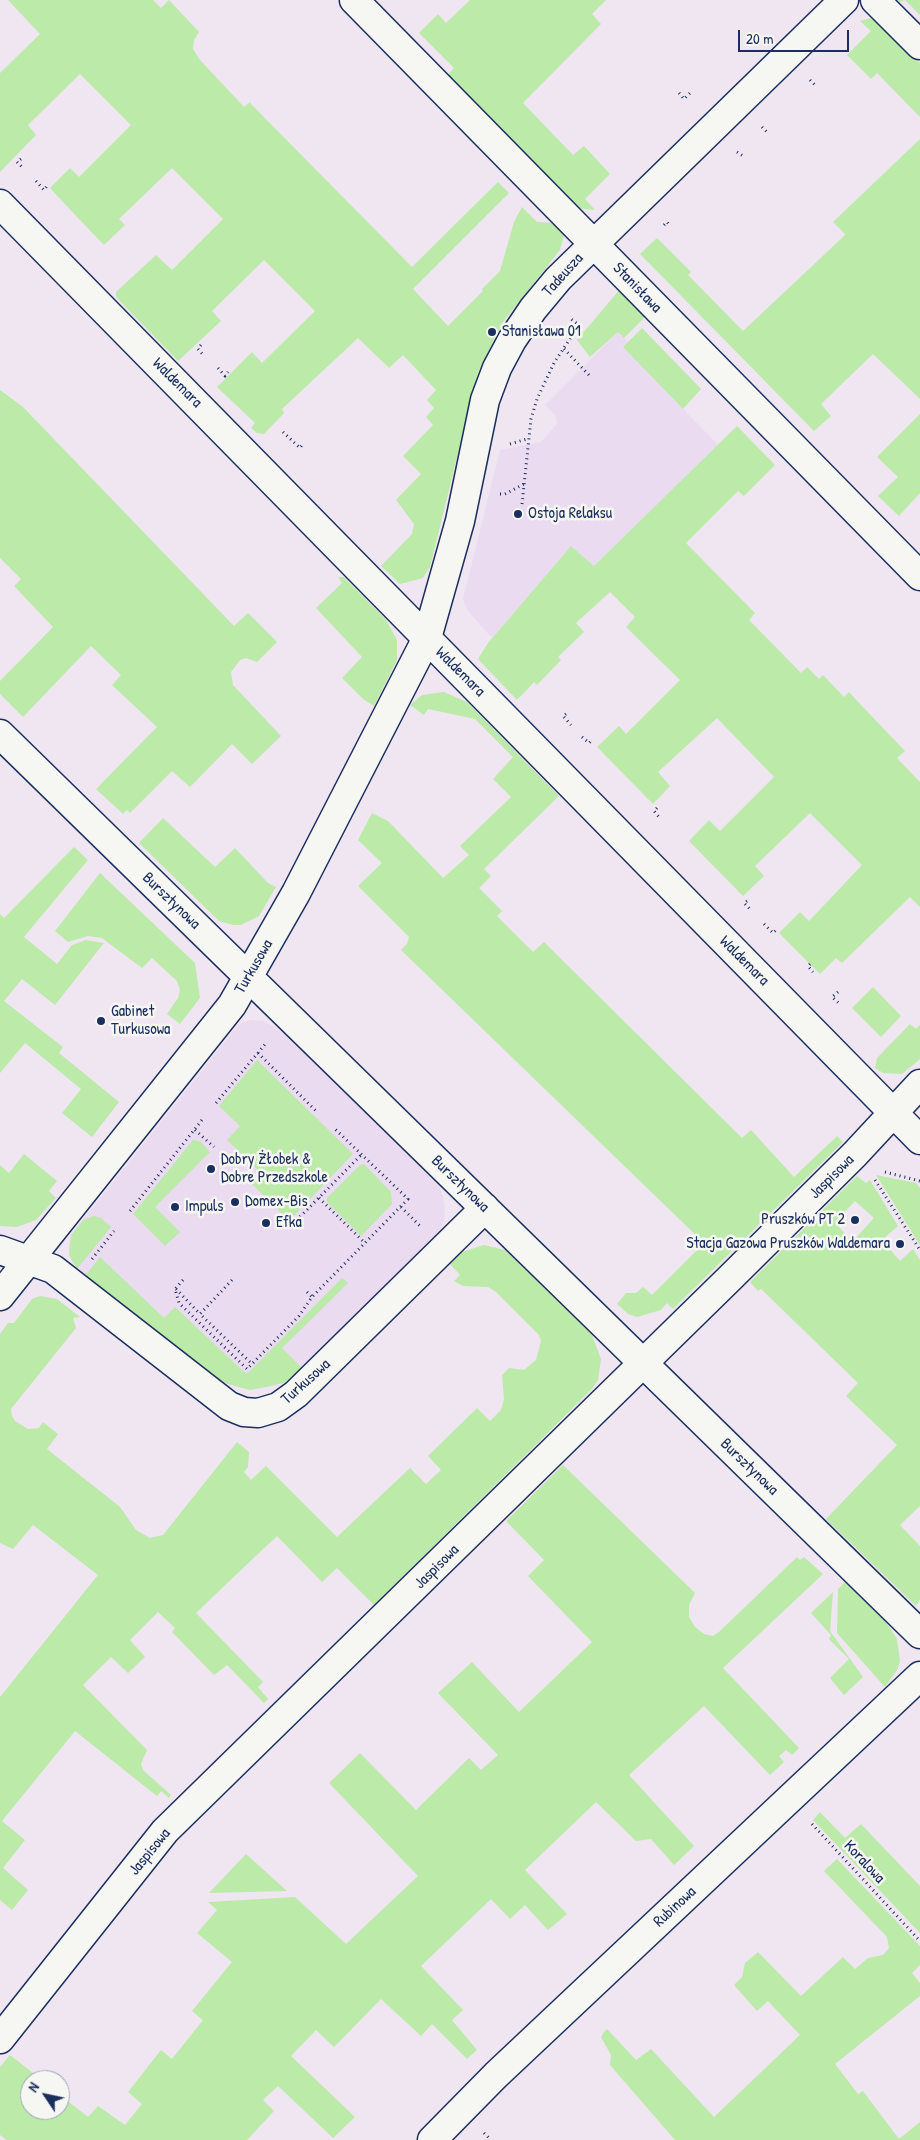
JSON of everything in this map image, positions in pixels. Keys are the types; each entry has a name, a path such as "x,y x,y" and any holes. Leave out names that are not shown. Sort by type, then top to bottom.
{"street":[{"name":"Stanisława","path":"354,0 920,576"},
{"name":"Tadeusza","path":"427,638 460,521 485,400 497,368 512,340 533,309 558,279 593,243 844,0"},
{"path":"875,0 920,45"},
{"name":"Waldemara","path":"0,204 920,1140"},
{"name":"Turkusowa","path":"0,1296 224,1017 307,873 427,638"},
{"name":"Bursztynowa","path":"0,734 920,1634"},
{"name":"Jaspisowa","path":"0,2039 166,1831 643,1364 920,1084"},
{"name":"Turkusowa","path":"27,1260 53,1269 229,1406 244,1412 258,1413 273,1410 292,1398 485,1208"},
{"path":"0,1250 27,1260"},
{"name":"Rubinowa","path":"432,2140 496,2075 920,1676"}],"path":[{"path":"679,93 684,99 690,93"},
{"path":"21,159 17,162 24,168"},
{"path":"36,181 44,190 48,186"},
{"path":"660,228 667,222 670,226"},
{"path":"522,504 530,420 547,377 579,325 571,319 577,312"},
{"path":"201,345 198,349 204,356"},
{"path":"564,349 590,375"},
{"path":"218,368 225,376 228,372"},
{"path":"283,432 300,448 302,445"},
{"path":"497,494 505,494 524,484"},
{"path":"566,714 563,716 571,725"},
{"path":"582,736 589,743 591,741"},
{"path":"657,808 654,811 660,817"},
{"path":"748,901 744,903 751,910"},
{"path":"764,924 773,933 776,930"},
{"path":"810,964 808,966 813,972"},
{"path":"838,992 832,997 841,1005"},
{"path":"216,1103 290,1018"},
{"path":"258,1053 318,1113"},
{"path":"130,1211 202,1120"},
{"path":"175,1289 178,1303 247,1369 299,1316 312,1297 408,1199 335,1129"},
{"path":"195,1130 214,1147"},
{"path":"293,1224 362,1154"},
{"path":"877,1170 920,1181"},
{"path":"869,1173 920,1250"},
{"path":"319,1198 365,1243"},
{"path":"87,1266 114,1231"},
{"path":"175,1289 183,1280"},
{"path":"200,1314 232,1280"},
{"path":"175,1289 252,1364"},
{"path":"307,1292 312,1297"},
{"name":"Koralowa","path":"789,1800 920,1941"}],"shaded area":[{"path":"618,332 628,342 623,347 718,445 594,566 571,546 492,638 467,610 463,599 500,450 541,442 557,424 556,416 545,405"},
{"path":"251,1020 264,1021 283,1033 436,1182 441,1190 445,1206 444,1222 437,1235 296,1374 276,1386 250,1390 221,1382 85,1276 72,1263 68,1246 71,1235 239,1024"}],"green space":[{"path":"8,0 153,0 161,8 169,0 199,32 194,40 193,49 200,60 244,107 250,102 412,267 498,182 509,193 413,289 448,326 500,271 514,222 522,207 537,222 554,223 562,230 564,235 560,250 503,322 478,372 430,567 423,578 400,584 381,566 412,534 414,524 396,500 421,474 403,456 433,425 426,417 434,408 427,400 436,390 403,355 389,368 358,338 282,409 284,413 264,434 257,433 251,428 255,423 217,387 252,352 262,363 315,311 264,260 212,311 221,321 178,361 116,297 116,292 156,255 172,270 223,219 172,168 119,219 125,225 104,245 50,188 70,168 79,177 131,125 80,74 28,125 36,135 0,172 0,73 40,34"},
{"path":"470,0 606,0 592,14 601,24 523,103 573,155 584,146 610,174 585,199 595,210 576,208 445,78 454,68 419,33 438,14 446,23"},
{"path":"905,0 920,0 920,15"},
{"path":"871,18 920,63 920,117 877,73 871,79 847,55 871,31 860,21"},
{"path":"920,139 920,399 873,354 821,404 831,416 814,431 640,254 657,238 691,272 688,275 743,331 844,236 845,234 833,222"},
{"path":"621,288 647,315 624,338 618,332 590,357 577,340"},
{"path":"642,328 701,389 683,409 623,347"},
{"path":"0,390 23,407 234,626 248,613 277,642 257,662 246,658 240,660 231,672 233,685 281,736 252,764 232,744 190,787 172,771 130,813 127,810 123,814 96,789 157,727 112,685 121,675 91,646 23,717 0,694 0,681 53,627 14,586 21,579 0,558"},
{"path":"920,414 920,493 899,516 878,496 898,477 877,457"},
{"path":"737,426 775,465 744,496 738,491 686,543 755,613 749,620 801,673 807,667 819,679 823,675 844,697 849,692 905,751 897,758 920,782 920,907 910,897 842,963 836,958 820,974 779,933 800,912 809,921 862,865 810,813 755,866 764,876 743,896 689,841 709,820 720,831 774,777 717,718 658,772 670,786 653,804 597,747 619,726 626,734 680,680 626,627 635,617 610,592 576,623 584,632 558,657 561,660 537,685 534,682 517,700 478,659 488,643 571,546 594,566"},
{"path":"338,577 344,577 386,620 397,640 397,660 374,706 363,699 342,678 362,657 316,608 342,583"},
{"path":"444,692 467,702 559,796 484,869 491,876 479,888 502,911 497,916 533,952 544,942 742,1138 751,1130 794,1177 837,1136 843,1142 673,1309 667,1303 661,1310 637,1317 628,1314 617,1304 626,1293 636,1293 643,1287 652,1295 704,1243 401,950 407,944 409,937 358,886 382,863 358,840 372,813 388,821 443,878 469,855 460,846 511,797 493,779 513,757 475,719 428,709 424,715 410,705 422,695"},
{"path":"163,818 215,867 235,848 268,883 276,887 259,916 241,925 219,921 139,843"},
{"path":"74,847 88,860 24,937 57,964 72,945 86,940 104,943 55,1005 22,979 4,1001 63,1047 59,1053 119,1102 92,1137 62,1113 81,1089 25,1043 0,1073 0,914 4,918"},
{"path":"100,873 195,963 200,998 180,1024 167,1014 178,998 180,990 177,981 152,958 142,968 102,938 88,936 68,942 55,931"},
{"path":"873,987 901,1016 881,1037 852,1008"},
{"path":"910,1024 916,1029 920,1025 920,1059 902,1074 883,1073 875,1068 877,1058"},
{"path":"257,1060 353,1154 289,1221 252,1184 262,1174 227,1140 240,1126 219,1106"},
{"path":"193,1140 201,1142 210,1152 155,1207 180,1232 165,1246 133,1214"},
{"path":"24,1154 57,1181 49,1191 56,1198 36,1220 17,1227 0,1226 0,1165 9,1173"},
{"path":"364,1164 391,1192 392,1204 361,1236 327,1202 327,1198 360,1165"},
{"path":"876,1175 916,1183 920,1188 920,1245"},
{"path":"857,1176 866,1183 870,1180 898,1226 882,1240 900,1261 913,1249 920,1260 920,1506 900,1525 920,1546 920,1600 916,1606 826,1519 897,1445 846,1396 858,1383 761,1289 758,1291 750,1282","holes":["855,1201 874,1218 852,1242 835,1222"]},
{"path":"94,1216 101,1218 111,1227 77,1269 69,1255 71,1235 83,1220"},
{"path":"484,1245 505,1250 592,1335 601,1359 598,1380 592,1389 374,1605 337,1568 322,1582 277,1536 196,1613 263,1682 258,1687 268,1699 264,1703 227,1665 214,1675 172,1632 175,1628 158,1612 130,1640 145,1657 128,1673 111,1657 83,1685 147,1750 141,1764 143,1770 171,1795 169,1798 161,1791 157,1796 75,1731 2,1821 25,1840 3,1868 28,1890 12,1910 0,1900 0,1697 98,1575 33,1525 13,1549 0,1543 0,1334 8,1323 14,1323 32,1299 40,1296 57,1299 80,1317 73,1318 76,1328 11,1409 12,1416 15,1421 28,1429 39,1428 43,1422 58,1434 47,1449 120,1507 136,1530 150,1538 163,1535 237,1442 249,1452 248,1467 244,1472 251,1480 266,1466 337,1537 410,1468 426,1484 441,1470 428,1456 477,1408 490,1421 501,1410 504,1399 502,1375 509,1368 524,1370 536,1360 541,1341 539,1335 496,1292 488,1287 463,1286 454,1281 460,1275 450,1264 462,1252"},
{"path":"100,1257 164,1318 175,1307 244,1372 248,1373 342,1278 348,1283 282,1348 302,1368 284,1383 250,1390 221,1382 207,1373 85,1276"},
{"path":"563,1465 695,1593 689,1605 689,1617 695,1627 704,1634 713,1636 797,1557 800,1560 804,1557 823,1574 723,1668 799,1748 792,1755 786,1750 779,1756 784,1762 770,1775 704,1706 629,1775 694,1846 674,1865 651,1839 636,1841 596,1802 525,1870 567,1914 548,1930 525,1905 510,1919 491,1899 421,1966 463,2010 452,2020 477,2050 467,2059 432,2024 421,2036 381,1999 334,2047 316,2030 291,2056 355,2117 333,2138 278,2086 263,2100 274,2111 247,2140 7,2140 0,2135 0,2067 10,2055 29,2070 20,2070 20,2120 70,2120 70,2103 88,2117 98,2106 125,2125 142,2104 128,2092 161,2050 172,2059 203,2020 192,2011 232,1962 197,1933 217,1910 208,1902 295,1897 346,1944 418,1876 329,1783 360,1753 416,1810 469,1758 481,1770 498,1755 438,1693 472,1662 519,1712 592,1642 528,1576 544,1560 506,1521"},
{"path":"846,1581 887,1623 897,1639 900,1661 897,1670 885,1687 837,1633 838,1589"},
{"path":"833,1592 830,1631 863,1677 844,1695 830,1678 849,1659 829,1639 831,1635 811,1613"},
{"path":"820,1812 845,1838 861,1824 920,1886 920,1933 813,1820"},
{"path":"246,1854 287,1891 209,1893"},
{"path":"837,1859 920,1946 920,1965 912,1973 920,1983 920,1996 835,2064 858,2094 863,2091 899,2139 920,2122 920,2140 675,2140 610,2065 611,2055 601,2037 607,2029 636,2060 651,2049 714,2117 800,2035 768,2001 757,2011 734,1985 742,1977 745,1963 758,1952 801,1996 843,1957 855,1969 868,1958 883,1955 889,1948 887,1937 824,1871"}],"place":[{"name":"Stanisława 01","path":"492,332"},
{"name":"Ostoja Relaksu","path":"518,514"},
{"name":"Gabinet Turkusowa","path":"101,1021"},
{"name":"Dobry Żłobek & Dobre Przedszkole","path":"211,1169"},
{"name":"Domex-Bis","path":"235,1202"},
{"name":"Impuls","path":"175,1207"},
{"name":"Pruszków PT 2","path":"855,1220"},
{"name":"Efka","path":"266,1223"},
{"name":"Stacja Gazowa Pruszków Waldemara","path":"900,1244"}]}
